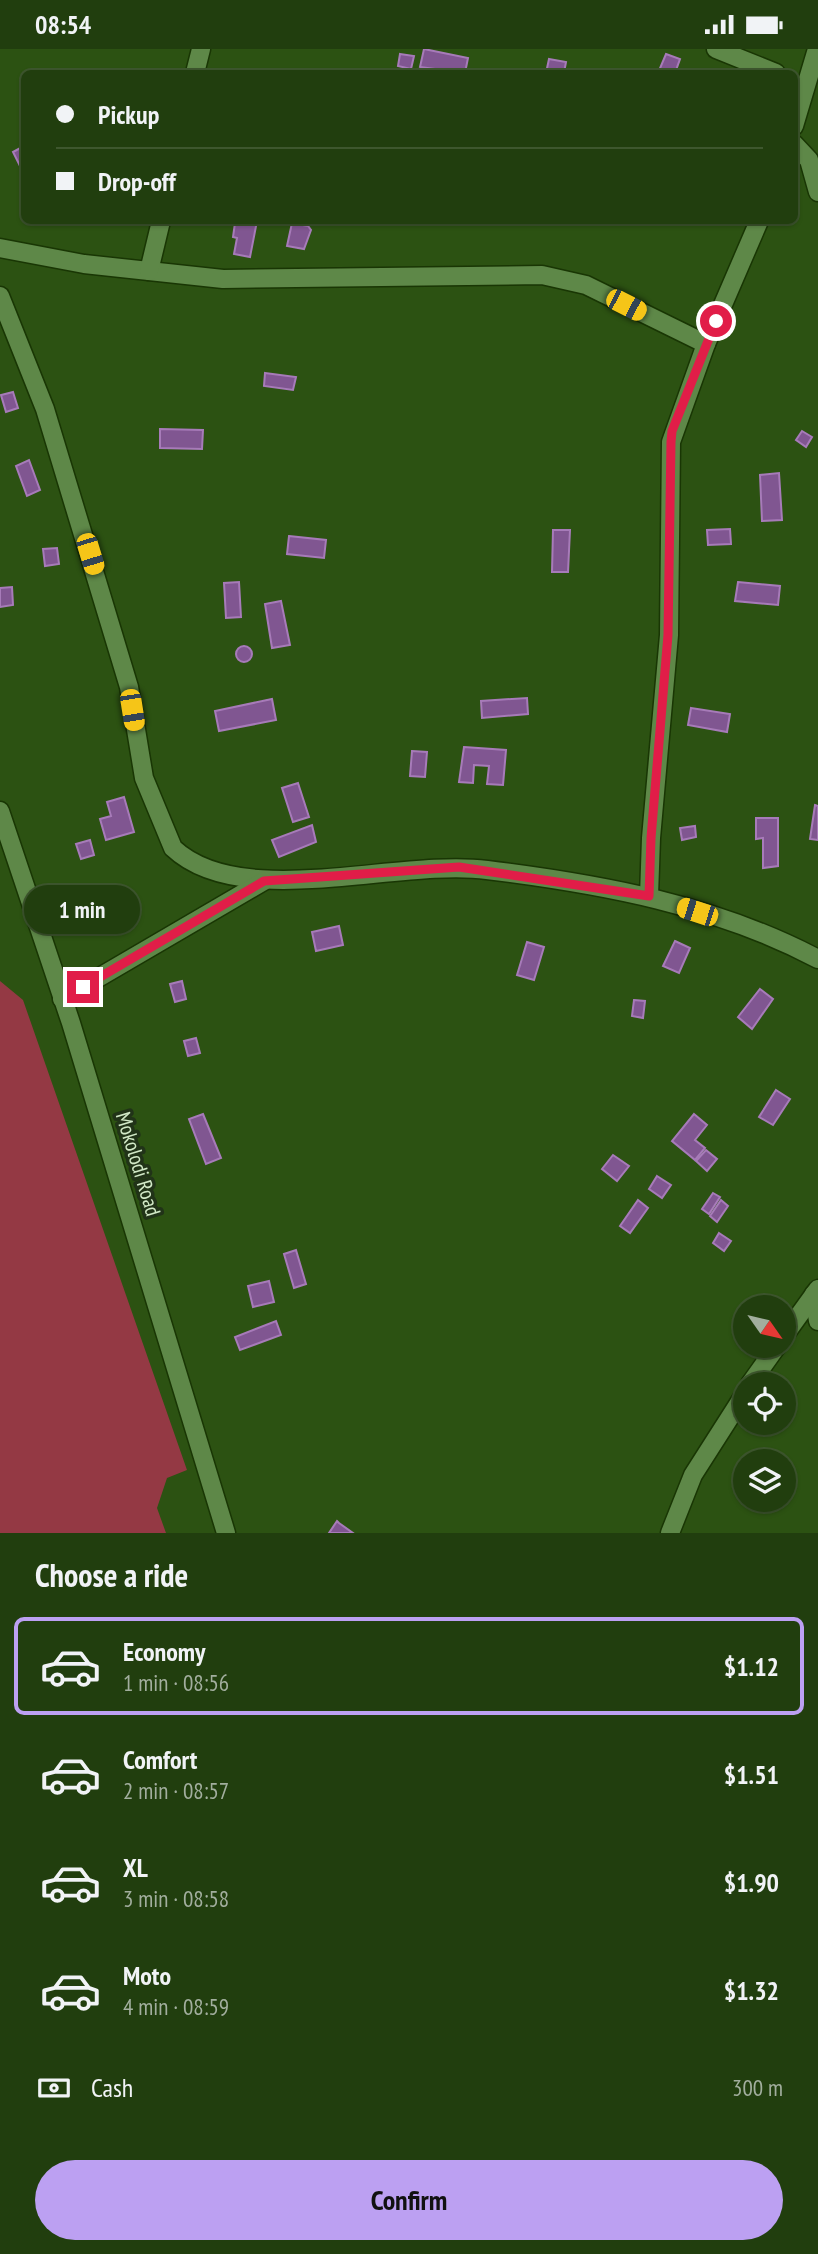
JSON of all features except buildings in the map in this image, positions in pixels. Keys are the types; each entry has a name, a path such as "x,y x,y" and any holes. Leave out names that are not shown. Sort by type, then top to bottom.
{"street":[{"path":"196,70 201,49"},
{"path":"716,49 768,70"},
{"path":"800,84 817,49"},
{"path":"798,148 809,160 818,192"},
{"path":"149,271 160,224"},
{"path":"649,896 651,838 668,635 671,442 706,344 758,224"},
{"path":"0,248 84,264 223,279 542,275 586,285 706,344"},
{"path":"0,296 45,409 129,687 144,778 173,848 212,872 264,881 459,867 649,896 769,935 818,959"},
{"name":"Mokolodi Road","path":"0,811 62,999 226,1533"},
{"path":"62,999 264,881"},
{"path":"816,1291 818,1321"},
{"path":"796,1319 816,1291"},
{"path":"670,1533 693,1475 733,1412"}],"shaded area":[{"path":"0,981 23,1000 187,1470 167,1478 157,1508 166,1533 0,1533"}],"route":[{"path":"83,987 264,881 459,867 649,896 651,838 670,610 669,460 672,431 716,321"}]}
